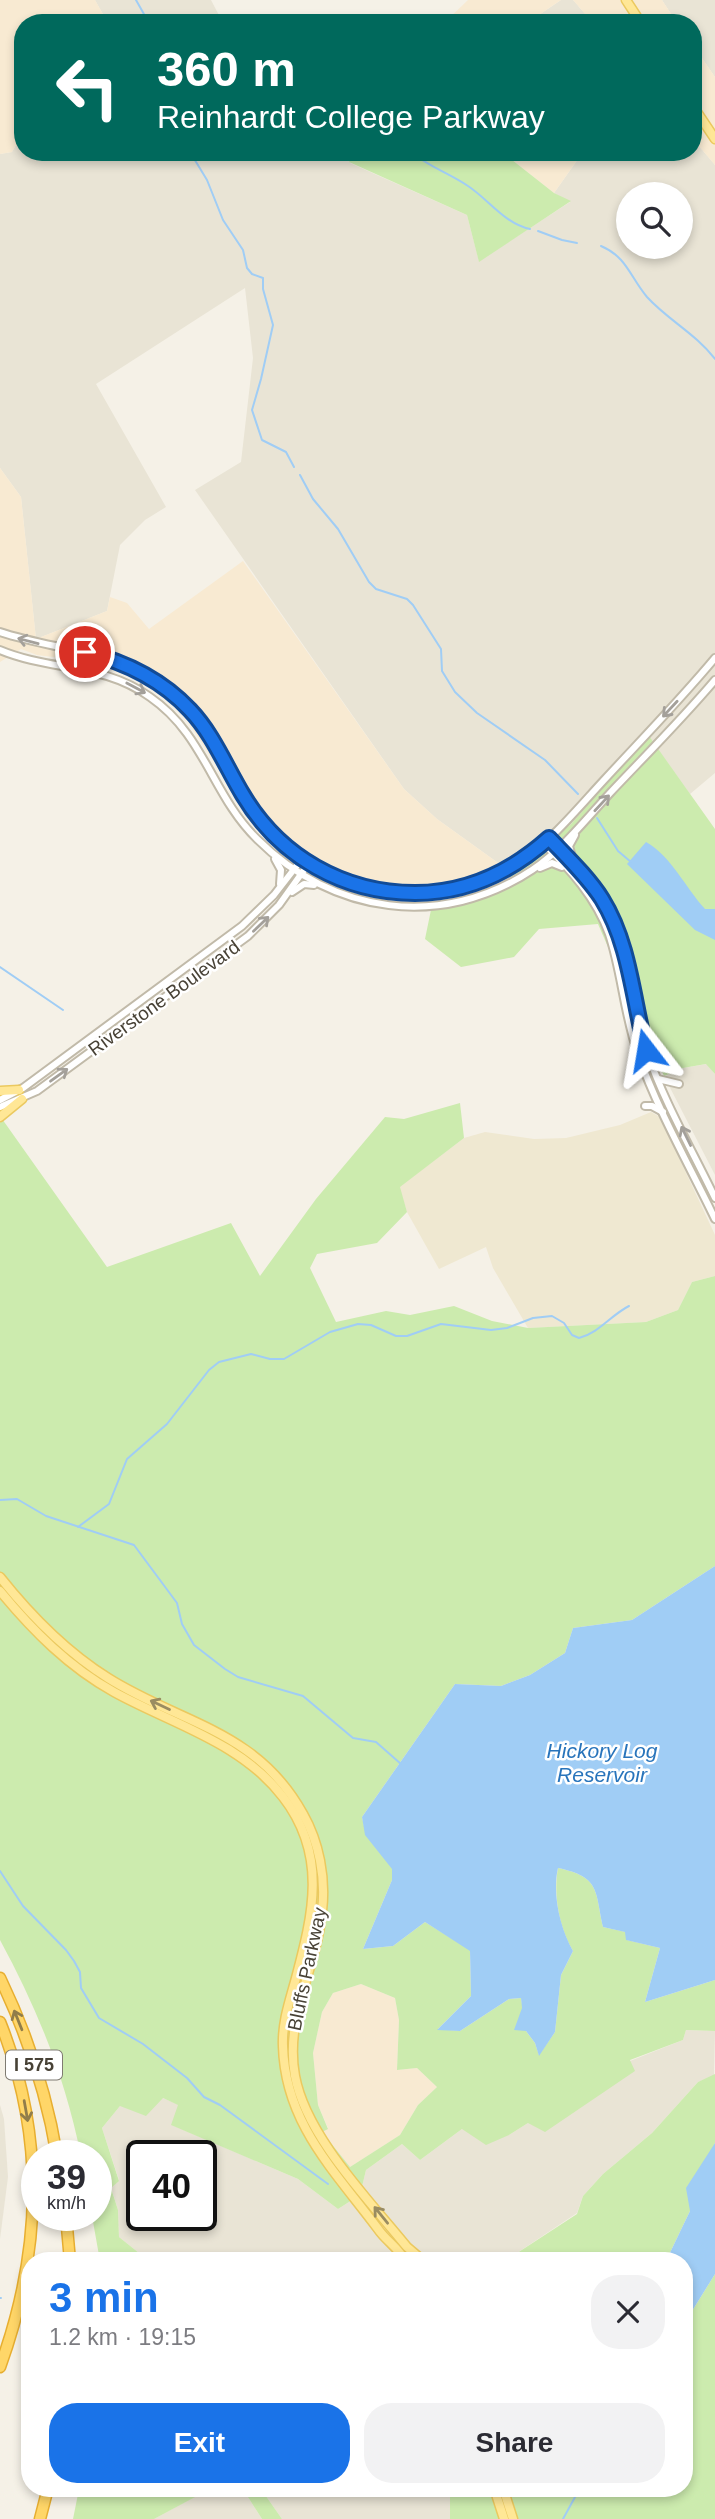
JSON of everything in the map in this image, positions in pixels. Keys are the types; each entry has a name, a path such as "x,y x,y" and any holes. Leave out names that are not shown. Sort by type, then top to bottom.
{"highway":[{"name":"I 575","path":"0,1978 31,2054 53,2140"},
{"name":"I 575","path":"0,2022 24,2098 32,2158 34,2203 30,2252"},
{"path":"67,2231 69,2252"},
{"name":"I 575","path":"0,2367 21,2302"},
{"path":"40,2519 46,2497"}],"main road":[{"path":"702,120 715,139"},
{"path":"0,1091 19,1090"},
{"path":"0,1117 22,1099"},
{"name":"Bluffs Parkway","path":"0,1577 45,1629 78,1657 108,1678 230,1749 265,1775 284,1798 298,1821 313,1871 313,1905 286,2015 284,2070 301,2122 314,2146 334,2163 413,2252"},
{"name":"Bluffs Parkway","path":"0,1591 39,1636 86,1675 143,1707 185,1722"},
{"name":"Bluffs Parkway","path":"334,2163 379,2231 398,2252"},
{"path":"500,2497 504,2519"},
{"path":"502,2497 513,2519"}],"street":[{"path":"0,632 28,641 113,659 161,684 182,701 200,721 256,814 281,842 328,875 355,885 384,891 425,893 464,886 488,878 522,860 546,840 678,701 715,658"},
{"path":"0,650 31,660 104,674 129,684 152,698 187,731 240,820 272,854 300,875 321,886 368,902 417,907 466,900 490,892 552,863 575,871"},
{"path":"520,878 556,851 715,680"},
{"path":"582,824 569,846 575,871 608,932 635,1044 646,1074 715,1219"},
{"path":"546,840 602,899 616,927 646,1050 715,1198"},
{"path":"272,854 281,870 279,888"},
{"name":"Riverstone Boulevard","path":"0,1100 19,1090 236,931 293,870 306,861"},
{"name":"Riverstone Boulevard","path":"0,1107 37,1091 243,940 283,900 306,861"},
{"path":"283,900 304,884 321,886"},
{"path":"658,1079 679,1084"},
{"path":"645,1106 658,1108 664,1113"}],"shaded area":[{"path":"0,0 95,0 103,14 14,14 14,148 12,152 0,154"},
{"path":"95,0 211,0 218,14 103,14"},
{"path":"468,0 561,0 540,14 453,14"},
{"path":"561,0 573,0 585,14 540,14"},
{"path":"573,0 662,0 671,14 585,14"},
{"path":"662,0 715,0 715,77 702,58 702,14 671,14"},
{"path":"702,58 715,77 715,165 702,150"},
{"path":"14,148 14,161 351,161 350,163 467,215 479,261 570,202 554,193 577,161 702,161 702,150 715,165 715,773 690,794 649,737 571,824 512,873 437,819 404,789 195,490 241,462 253,358 245,288 96,384 166,507 145,520 120,545 107,611 36,639 21,497 0,468 0,154 12,152"},
{"path":"513,161 577,161 554,193"},
{"path":"0,468 21,497 36,639 107,611 110,597 127,603 149,629 243,561 404,789 437,819 512,873 508,884 476,898 432,905 354,895 282,847 237,797 180,709 144,679 94,662 37,655 21,649 0,662"},
{"path":"707,1064 715,1074 715,1175 664,1076 683,1068"},
{"path":"651,1112 660,1117 715,1235 715,1276 692,1282 678,1310 646,1322 528,1328 493,1268 486,1247 439,1269 407,1212 399,1187 464,1138 485,1132 534,1139 566,1138 620,1125"},
{"path":"361,1984 395,1998 399,2020 397,2070 417,2068 437,2087 418,2105 400,2135 350,2167 321,2132 328,2128 318,2105 313,2053 322,2012 333,1993"},
{"path":"686,2030 715,2031 714,2076 698,2082 652,2133 603,2174 583,2196 577,2213 518,2252 138,2252 119,2237 118,2210 112,2186 119,2180 112,2159 112,2140 106,2140 102,2128 120,2106 163,2098 179,2105 172,2125 207,2140 126,2140 126,2231 217,2231 217,2144 298,2179 338,2209 360,2195 366,2170 402,2144 420,2160 462,2129 509,2135 634,2071 630,2061 683,2040"},
{"path":"0,2105 4,2119 8,2177 0,2239"},
{"path":"194,2497 248,2497 262,2519 154,2519"},
{"path":"267,2497 450,2497 450,2519 282,2519"}],"green space":[{"path":"513,161 554,193 571,201 479,262 467,215 349,162"},
{"path":"649,736 715,829 715,1074 706,1064 683,1068 664,1076 598,924 539,929 514,957 461,967 425,939 432,905 476,898 508,884 512,873 571,824"},
{"path":"460,1103 464,1138 400,1187 407,1212 377,1243 317,1254 310,1268 336,1322 386,1311 410,1315 454,1306 492,1321 528,1328 646,1322 678,1310 692,1282 715,1276 715,1566 632,1620 573,1628 565,1653 530,1675 501,1686 455,1684 362,1817 366,1835 392,1868 392,1880 363,1949 393,1946 425,1922 470,1950 471,1996 438,2029 460,2031 509,1999 521,1998 526,2031 535,2043 539,2055 555,2032 561,1975 573,1951 558,1911 558,1868 589,1881 596,1894 603,1927 626,1932 627,1940 660,1948 645,2002 715,1980 715,2031 686,2030 683,2040 630,2060 635,2071 545,2132 528,2123 486,2145 462,2129 420,2160 402,2144 366,2170 360,2195 338,2209 298,2179 217,2145 217,2140 206,2140 171,2125 178,2105 163,2098 146,2116 120,2106 102,2128 106,2140 77,2140 49,2045 0,1940 0,1116 107,1267 231,1223 260,1276 316,1199 385,1117 404,1119","holes":["361,1984 395,1998 399,2020 397,2070 417,2068 437,2087 418,2105 400,2135 350,2167 322,2132 328,2129 318,2105 313,2053 322,2012 333,1993"]},
{"path":"715,2074 715,2143 690,2211 670,2252 519,2252 577,2214 583,2196 603,2174 652,2133 698,2082"},
{"path":"112,2159 119,2181 112,2187"},
{"path":"112,2191 118,2210 119,2237 138,2252 98,2252 95,2231 112,2231"},
{"path":"715,2274 715,2519 450,2519 450,2497 693,2497 693,2309"},
{"path":"77,2497 195,2497 154,2519 73,2519"},
{"path":"248,2497 267,2497 282,2519 262,2519"}],"water":[{"path":"646,842 663,855 705,909 715,909 715,940 695,930 627,864"},
{"name":"Hickory Log Reservoir","path":"715,1566 715,1980 645,2002 660,1948 626,1940 625,1932 603,1927 596,1894 589,1881 558,1868 558,1911 573,1951 561,1975 555,2032 539,2056 535,2043 526,2031 514,2030 522,2008 521,1998 509,1999 460,2031 437,2030 471,1996 470,1951 425,1922 393,1946 363,1949 392,1880 392,1869 365,1835 362,1817 455,1684 501,1686 530,1675 565,1653 573,1628 632,1620"},
{"path":"715,2143 715,2274 693,2309 693,2252 670,2252 690,2211 686,2188"}],"waterway":[{"path":"136,0 144,14"},
{"path":"195,161 207,180 223,220 243,250 247,268 252,274 263,278 263,289 273,325 252,410 262,440 286,452 294,467"},
{"path":"424,161 468,186 505,217 530,229"},
{"path":"538,231 577,243"},
{"path":"601,246 617,256 647,297 715,359"},
{"path":"300,475 313,499 338,529 369,582 376,589 407,599 413,605 441,649 442,671 455,692 477,713 545,760 578,794"},
{"path":"597,818 618,851 631,862"},
{"path":"0,967 63,1010"},
{"path":"78,1527 109,1504 127,1459 167,1424 209,1370 219,1362 251,1354 284,1359 330,1332 358,1324 371,1325 396,1336 407,1336 441,1324 491,1330 507,1328 533,1318 552,1316 564,1323 572,1335 579,1338 593,1332 629,1306"},
{"path":"0,1500 17,1499 46,1516 134,1545 177,1603 182,1624 194,1645 238,1677 303,1696 353,1738 376,1742 401,1764"},
{"path":"0,1871 23,1906 74,1961 80,1972 81,1988 99,2018 143,2044 187,2078 204,2097 220,2105 328,2184"},
{"path":"563,2519 575,2497"}],"route":[{"path":"85,652 113,659 136,669 182,701 209,734 256,814 288,848 328,875 355,885 384,891 425,893 451,889 488,878 511,867 549,838 587,879 613,920 623,950 646,1050"}]}
